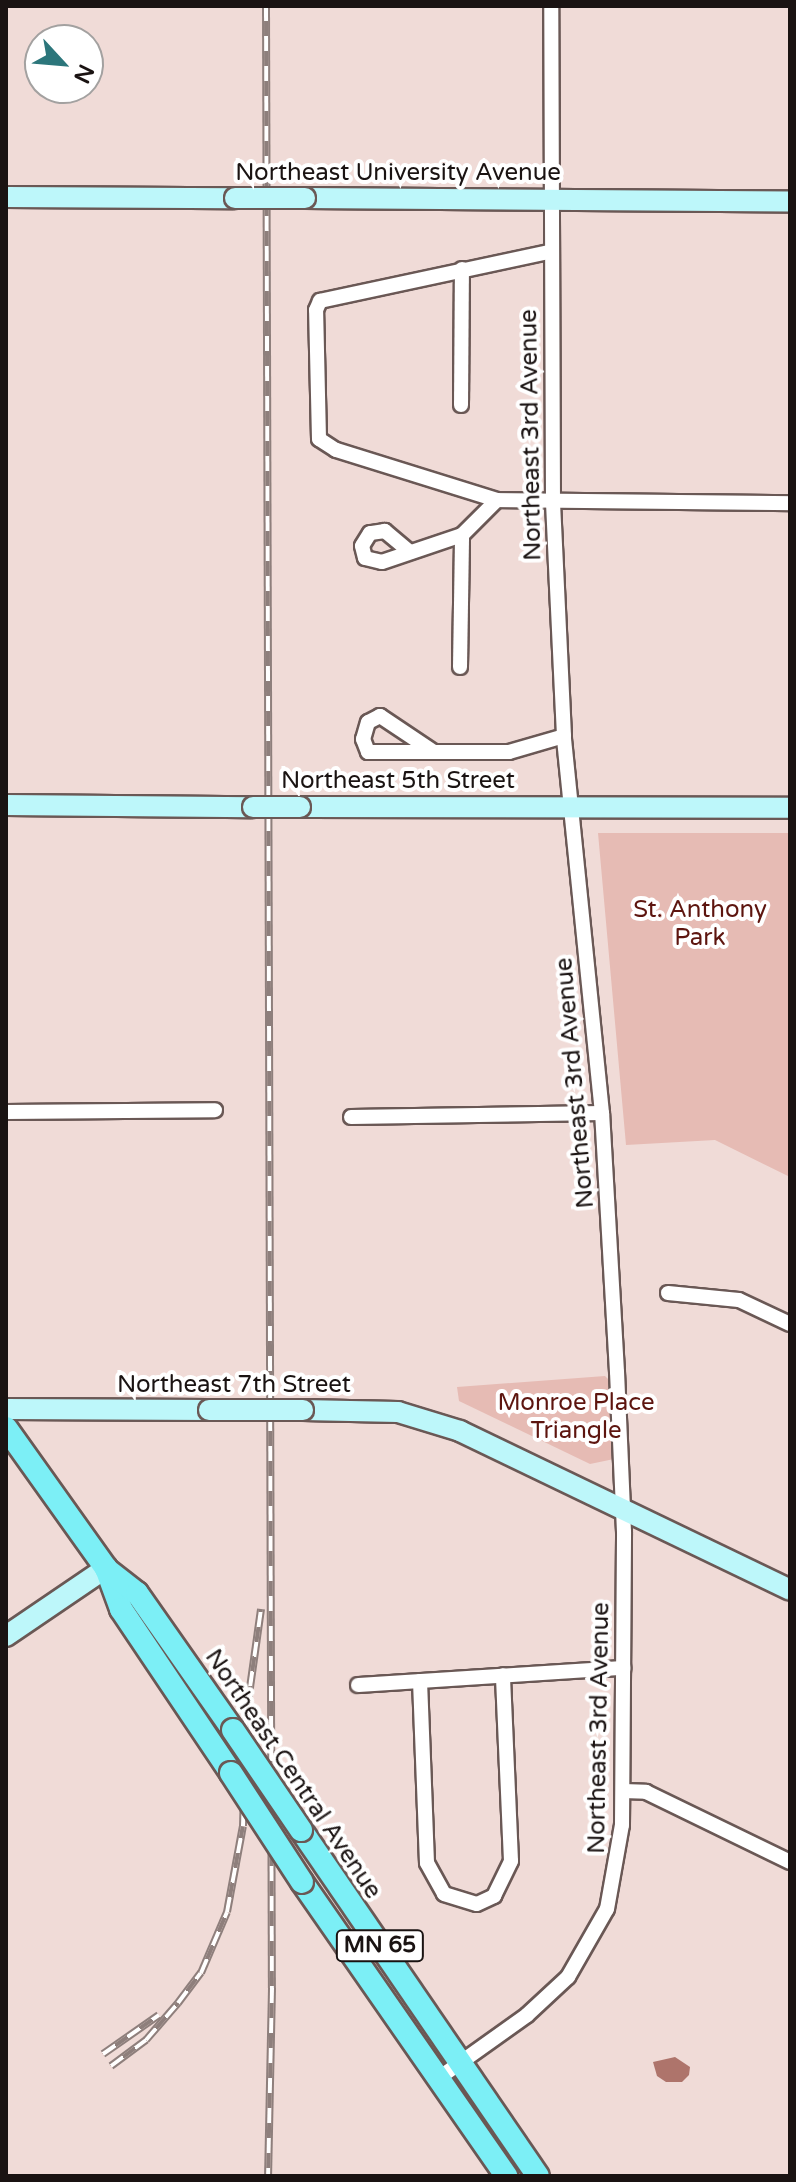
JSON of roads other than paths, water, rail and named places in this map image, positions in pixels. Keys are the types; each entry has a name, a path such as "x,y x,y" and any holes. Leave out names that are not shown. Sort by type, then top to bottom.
{"main road":[{"name":"Northeast Central Avenue","path":"6,1428 106,1568 121,1609 302,1882 436,2080 506,2176"},
{"name":"Northeast Central Avenue","path":"106,1568 137,1593 538,2176"}],"street":[{"name":"Northeast 3rd Avenue","path":"436,2080 549,1996 584,1956 614,1886 623,1791 623,1510 602,1113 564,736 553,502 549,252 551,6"},
{"name":"Northeast University Avenue","path":"6,197 790,201"},
{"path":"549,252 320,301 319,439 336,450 497,500 790,503"},
{"path":"461,405 462,269"},
{"path":"410,552 462,535 497,500"},
{"path":"460,667 462,535"},
{"path":"434,752 509,752 564,736"},
{"name":"Northeast 5th Street","path":"6,805 790,808"},
{"path":"6,1112 215,1110"},
{"path":"351,1117 602,1113"},
{"path":"668,1293 739,1300 790,1324"},
{"name":"Northeast 7th Street","path":"6,1409 398,1412 460,1431 790,1590"},
{"path":"6,1636 106,1568"},
{"path":"358,1685 623,1668"},
{"path":"420,1681 427,1863 444,1894 477,1904 494,1896 511,1861 503,1675"},
{"path":"623,1791 646,1792 790,1862"}],"railway":[{"path":"266,6 272,1988 268,2176"},
{"path":"111,2066 146,2040 201,1973 227,1912 243,1826 246,1716 261,1609"},
{"path":"103,2054 159,2015"}],"park label":[{"name":"St. Anthony Park","path":"700,924"},
{"name":"Monroe Place Triangle","path":"576,1417"}]}
